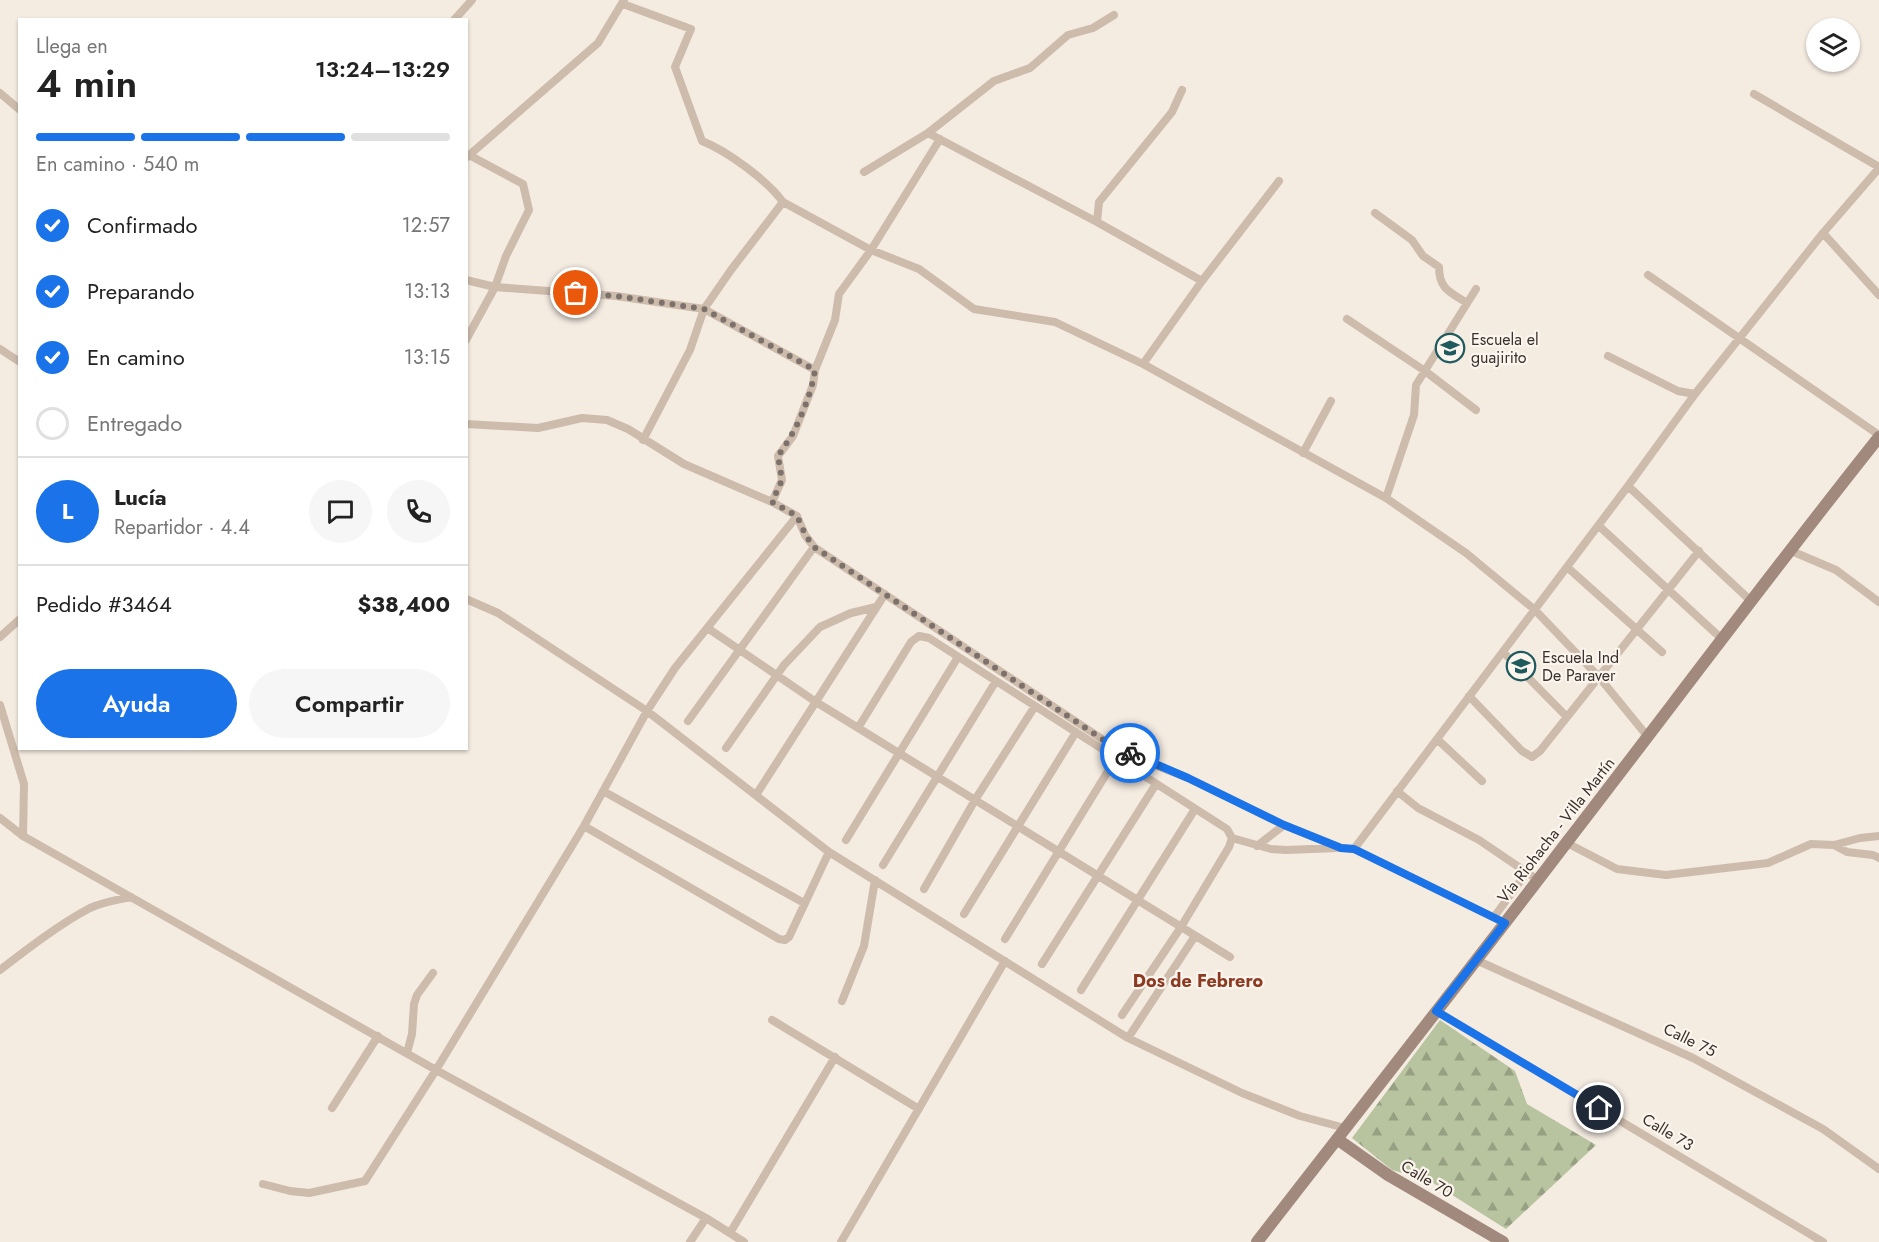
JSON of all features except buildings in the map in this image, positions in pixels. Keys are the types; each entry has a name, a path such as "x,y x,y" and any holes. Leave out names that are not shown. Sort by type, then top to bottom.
{"main road":[{"name":"Vía Riohacha - Villa Martín","path":"1257,1242 1476,960 1499,920 1538,880 1752,602 1789,550 1879,436"},
{"name":"Calle 70","path":"1337,1138 1388,1175 1503,1242"}],"street":[{"path":"456,18 472,0"},
{"path":"468,336 495,287 506,256 529,210 523,184 468,156 598,43 624,2 691,29 675,67 702,141 718,148 775,191 783,202 871,250 919,269 974,309 1055,322 1143,364 1386,498 1466,553 1535,610 1599,677 1648,737"},
{"path":"864,172 928,133 994,81 1029,68 1068,35 1093,28 1114,15"},
{"path":"1097,222 1099,202 1172,112 1182,90"},
{"path":"0,93 18,108"},
{"path":"1354,849 1599,526 1695,394 1823,233 1879,167 1754,94"},
{"path":"928,133 1097,222 1202,281"},
{"path":"772,502 782,480 778,456 793,436 813,385 815,370 835,320 839,294 871,250 940,139"},
{"path":"1143,364 1202,281 1279,181"},
{"path":"643,440 690,350 704,309 730,270 783,202"},
{"path":"1375,213 1412,240 1423,256 1439,267 1439,279 1444,288 1467,303"},
{"path":"1823,233 1879,295"},
{"path":"1648,275 1879,436"},
{"path":"468,280 495,287 616,296 704,309 815,370"},
{"path":"1386,498 1414,415 1416,385 1476,289"},
{"path":"1347,319 1425,370 1476,410"},
{"path":"0,350 18,361"},
{"path":"1608,356 1678,391 1695,394"},
{"path":"1303,453 1331,401"},
{"path":"468,424 538,428 582,418 607,420 628,429 684,464 772,502 797,516 814,547 1105,741 1284,825 1341,848"},
{"path":"1628,486 1752,602"},
{"path":"263,1184 309,1193 365,1181 436,1070 584,826 647,711 675,668 709,629 797,516"},
{"path":"1599,526 1667,591 1723,640"},
{"path":"688,721 814,547"},
{"path":"1789,550 1836,570 1879,602"},
{"path":"1469,696 1522,751 1532,757 1540,751 1699,551"},
{"path":"1568,567 1662,652"},
{"path":"756,795 885,594"},
{"path":"468,600 498,613 647,711 829,852 1128,1038 1242,1093 1300,1116 1345,1128"},
{"path":"726,748 784,665 820,627 851,613 876,607"},
{"path":"0,637 18,621"},
{"path":"709,629 816,702 1230,957"},
{"path":"858,728 911,642 919,636 929,638 1227,829 1232,838 1257,846 1286,850 1354,849 1499,920 1527,872"},
{"path":"1503,652 1567,717"},
{"path":"846,840 958,657"},
{"path":"883,865 996,681"},
{"path":"0,705 24,784 23,836"},
{"path":"924,889 975,800 1035,706"},
{"path":"964,914 1076,732"},
{"path":"1437,739 1482,781"},
{"path":"1005,939 1057,850 1116,758"},
{"path":"1042,964 1156,784"},
{"path":"603,791 804,903"},
{"path":"1397,791 1418,808 1479,840 1538,880"},
{"path":"1081,990 1196,809"},
{"path":"0,818 23,836 436,1070 706,1218 744,1242"},
{"path":"1257,846 1284,825"},
{"path":"584,826 779,939 785,940 789,937 829,852"},
{"path":"1567,843 1617,869 1666,875 1768,864 1811,844 1834,845 1879,836"},
{"path":"1122,1015 1181,927 1229,847 1232,838"},
{"path":"1834,845 1847,852 1873,855 1879,858"},
{"path":"843,1001 864,946 875,880"},
{"path":"0,970 30,947 89,909 106,902 131,897"},
{"path":"1128,1038 1195,936"},
{"name":"Calle 75","path":"1476,960 1623,1024 1693,1058 1823,1128 1879,1169"},
{"path":"841,1242 1005,961"},
{"path":"406,1053 412,1034 414,1004 417,995 433,973"},
{"name":"Calle 73","path":"1436,1011 1823,1242"},
{"path":"772,1020 919,1109"},
{"path":"332,1108 378,1036"},
{"path":"730,1233 835,1057"},
{"path":"690,1242 706,1218"}],"green space":[{"path":"1440,1020 1515,1071 1527,1104 1596,1145 1506,1229 1430,1181 1392,1170 1352,1138"}],"way so far":[{"path":"576,293 616,296 704,309 815,370 813,385 793,436 778,456 782,480 772,502 797,516 814,547 1105,741 1130,753"}],"place":[{"name":"Escuela el guajirito","path":"1450,348"},
{"name":"Escuela Ind De Paraver","path":"1521,666"}],"district":[{"name":"Dos de Febrero","path":"1198,981"}],"route":[{"path":"1130,753 1188,778 1284,825 1341,848 1354,849 1505,923 1436,1011 1599,1108"}]}
